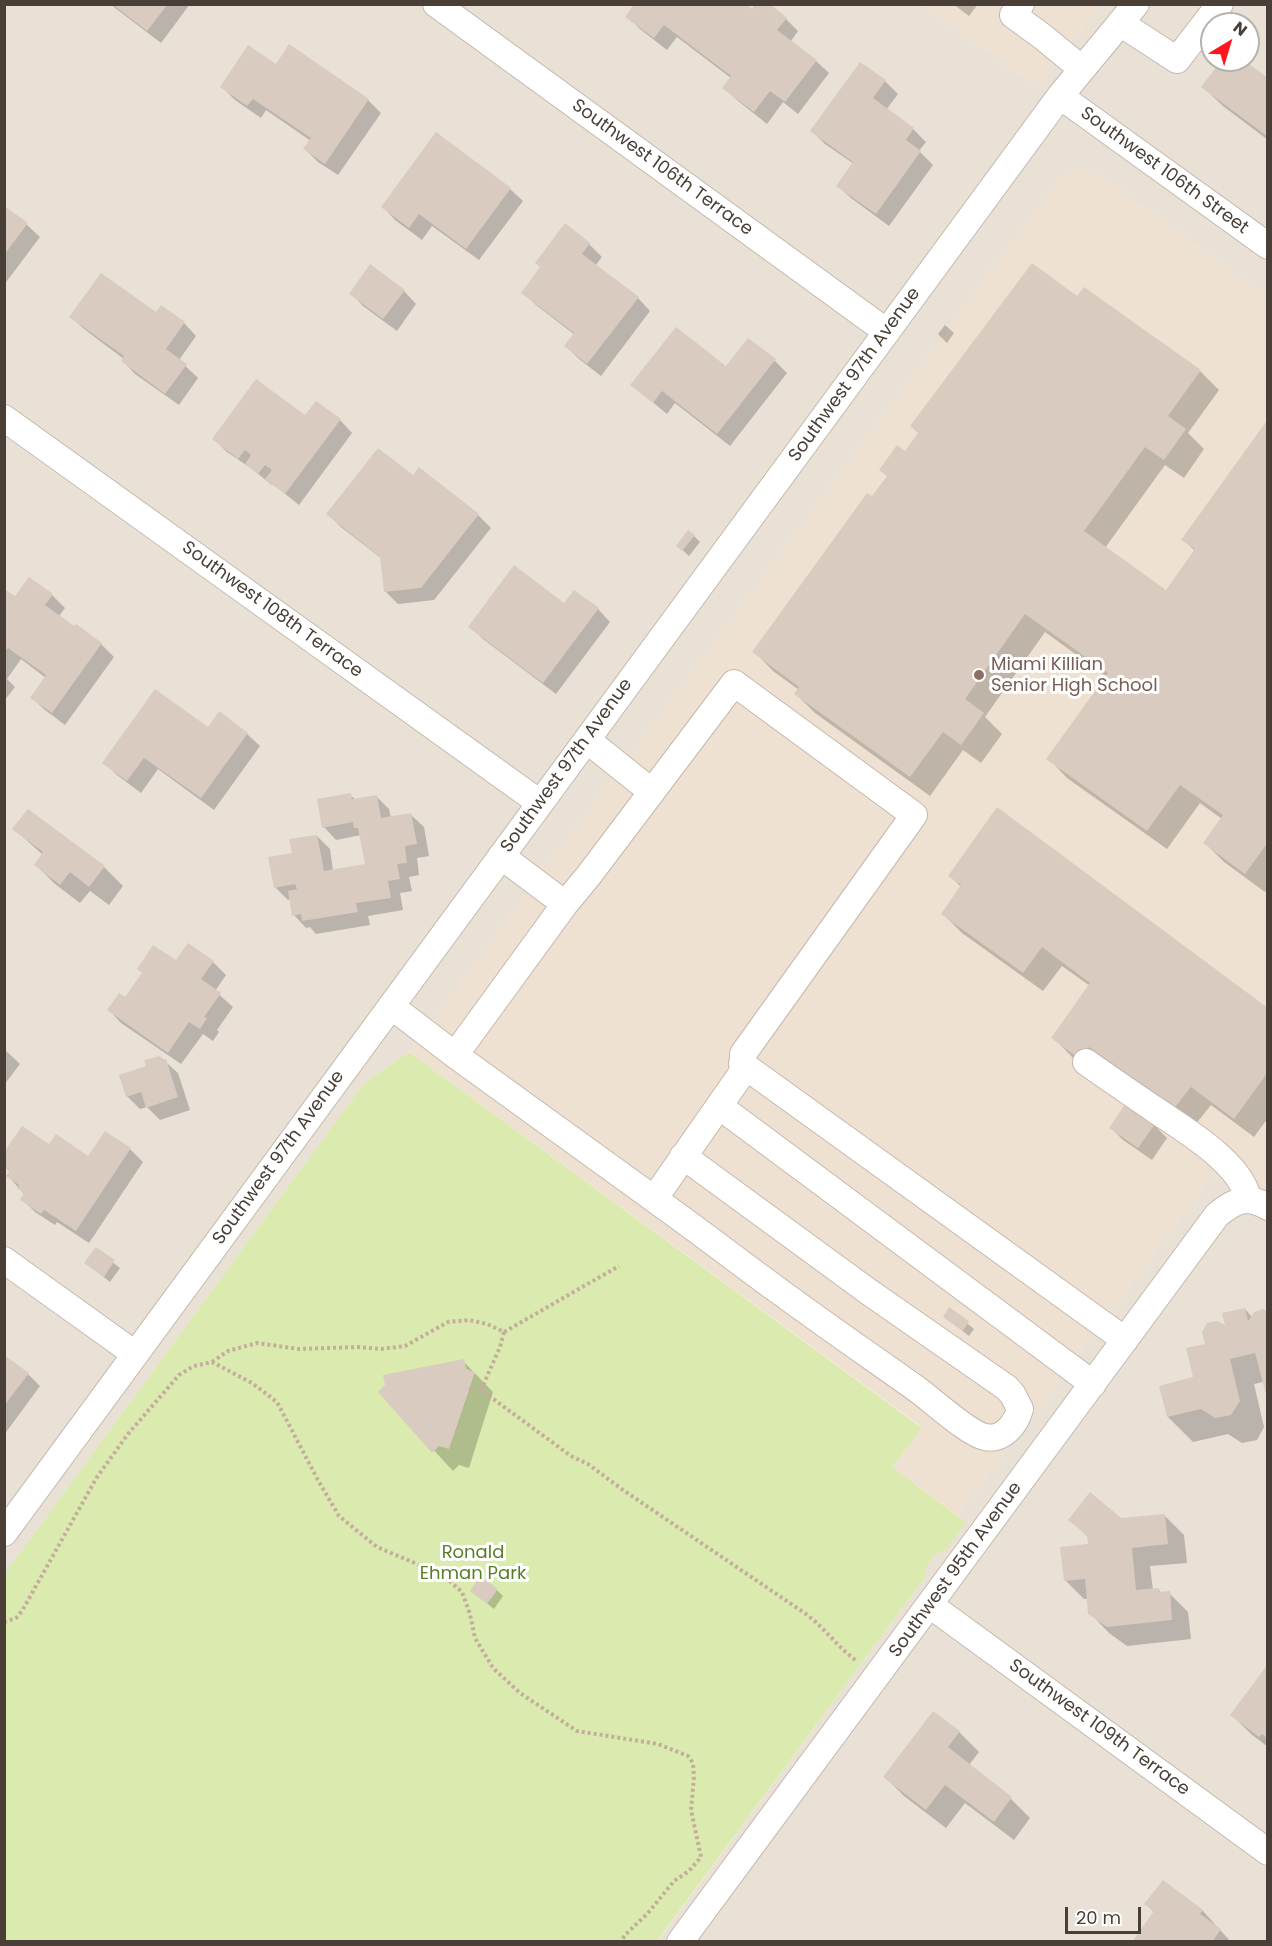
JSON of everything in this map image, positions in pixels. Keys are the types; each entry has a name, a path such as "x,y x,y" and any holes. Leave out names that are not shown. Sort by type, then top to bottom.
{"street":[{"name":"Southwest 106th Terrace","path":"436,4 887,332"},
{"path":"1021,4 1013,15 1082,69"},
{"path":"1128,14 1177,60 1220,4"},
{"name":"Southwest 97th Avenue","path":"4,1533 1060,96 1128,14"},
{"name":"Southwest 106th Street","path":"1060,96 1268,246"},
{"name":"Southwest 108th Terrace","path":"4,418 540,803"},
{"path":"454,1055 565,904 590,875 734,683 914,815 742,1054 742,1073 654,1199"},
{"path":"586,741 652,792"},
{"path":"501,856 565,904"},
{"path":"391,1006 454,1055 785,1296 926,1395 972,1431 986,1438 994,1438 1001,1436 1013,1425 1020,1409 1014,1395 1007,1388 869,1292 683,1156"},
{"path":"1086,1062 1217,1154 1247,1190 1250,1203"},
{"path":"742,1064 1125,1340"},
{"path":"719,1106 1093,1384"},
{"name":"Southwest 95th Avenue","path":"680,1941 1217,1215 1250,1203"},
{"path":"4,1260 135,1354"},
{"name":"Southwest 109th Terrace","path":"930,1605 1268,1852"}],"path":[{"path":"481,1390 504,1332 620,1266"},
{"path":"4,1622 16,1618 22,1611 97,1477 134,1426 179,1375 194,1366 212,1362 228,1351 257,1343 299,1349 358,1347 381,1349 405,1346 448,1322 469,1320 487,1324 504,1332"},
{"path":"212,1362 252,1383 278,1402 324,1492 339,1516 377,1547 443,1575 462,1592 475,1638 493,1668 520,1693 578,1731 658,1744 688,1756 693,1763 691,1810 701,1857 674,1881 648,1913 620,1941"},
{"path":"469,1389 481,1390 571,1456 588,1464 811,1618 850,1657 863,1665"}],"shaded area":[{"path":"5,5 925,5 1038,87 1099,5 1267,5 1267,297 1095,173 409,1052 364,1083 5,1573"},
{"path":"925,5 1099,5 1038,87"},
{"name":"Miami Killian Senior High School","path":"1079,168 1095,173 1267,297 1267,1187 1246,1171 1228,1165 1211,1177 957,1515 892,1467 922,1427 409,1052 1062,176"},
{"path":"1228,1165 1246,1171 1267,1187 1267,1941 657,1942 925,1577 925,1569 935,1555 945,1551 965,1522 957,1515 1211,1177"}],"green space":[{"name":"Ronald Ehman Park","path":"409,1052 922,1428 892,1467 966,1522 945,1551 935,1555 925,1569 925,1577 657,1941 5,1942 5,1573 364,1083"}],"building":[{"path":"112,4 168,4 147,31"},
{"path":"634,4 746,4 752,9 755,4 770,4 787,18 777,30 817,60 785,102 770,91 754,112 722,88 731,76 664,25 654,38 625,17"},
{"path":"289,44 369,99 325,164 303,149 311,138 253,99 247,106 220,87 248,45 276,64"},
{"path":"860,62 886,80 873,98 914,128 906,140 921,151 876,214 836,186 853,162 810,131"},
{"path":"1213,72 1260,72 1268,78 1268,137 1201,87"},
{"path":"436,132 511,188 466,249 419,214 409,228 381,207"},
{"path":"4,206 28,223 4,255"},
{"path":"565,223 590,243 582,254 639,297 587,364 564,346 574,333 521,293 540,267 535,263"},
{"path":"1032,263 1077,296 1084,287 1201,370 1168,416 1186,429 1164,460 1145,447 1084,531 1166,590 1195,549 1181,540 1268,419 1268,847 1266,845 1245,874 1203,843 1223,815 1180,785 1147,831 1046,759 1108,673 1025,614 965,699 984,713 961,745 943,732 910,777 794,694 799,687 752,652 867,493 872,496 887,476 879,470 897,445 905,451 918,433 910,426"},
{"path":"370,264 405,290 383,319 349,294"},
{"path":"101,273 156,312 161,305 185,322 166,349 187,364 165,394 121,361 124,356 69,317"},
{"path":"676,327 726,366 748,338 776,359 717,434 662,391 653,403 630,385"},
{"path":"256,379 305,415 316,401 341,419 285,494 265,479 272,470 265,465 258,474 245,464 251,455 245,450 238,459 212,439"},
{"path":"378,448 413,475 419,467 479,514 421,588 384,592 380,557 326,514"},
{"path":"688,530 695,535 682,551 676,546"},
{"path":"514,565 564,603 574,590 599,608 543,683 468,627"},
{"path":"29,577 53,594 45,605 102,643 52,713 30,698 46,675 8,648 4,653 4,589 15,596"},
{"path":"155,689 208,727 219,711 248,733 201,798 144,758 127,781 102,763"},
{"path":"351,793 352,799 377,795 381,818 411,813 417,844 405,846 407,863 397,864 400,879 388,881 391,898 356,903 358,912 302,921 301,914 292,916 288,891 297,889 295,884 274,888 268,857 292,853 289,839 317,835 324,871 365,864 358,828 354,828 353,822 322,828 317,799"},
{"path":"997,807 1268,1008 1268,1072 1234,1119 1191,1087 1175,1107 1089,1047 1080,1059 1051,1038 1090,983 1042,947 1023,973 941,914 961,885 948,876"},
{"path":"28,809 105,866 89,887 70,872 60,885 34,865 43,852 12,829"},
{"path":"188,943 214,961 201,979 221,993 204,1017 207,1018 200,1029 189,1022 168,1053 107,1010 119,993 125,997 142,973 137,969 153,945 176,960"},
{"path":"160,1056 162,1060 166,1059 178,1097 146,1108 141,1092 126,1097 119,1075 146,1066 144,1060"},
{"path":"1126,1103 1155,1124 1138,1148 1109,1128"},
{"path":"22,1126 49,1144 56,1134 88,1156 105,1131 131,1148 76,1231 44,1210 41,1214 20,1200 24,1193 17,1188 19,1185 6,1176 10,1170 4,1166 4,1152"},
{"path":"96,1247 115,1260 104,1277 84,1263"},
{"path":"949,1307 969,1321 963,1331 943,1317"},
{"path":"1245,1308 1248,1321 1254,1312 1263,1309 1268,1312 1268,1402 1255,1353 1230,1359 1240,1401 1231,1415 1215,1418 1201,1409 1167,1417 1159,1386 1193,1377 1186,1348 1205,1344 1202,1332 1207,1323 1217,1321 1225,1325 1222,1313"},
{"path":"4,1355 29,1373 4,1406"},
{"path":"464,1359 466,1369 475,1372 449,1449 439,1446 432,1453 378,1392 385,1385 383,1375"},
{"path":"1090,1492 1121,1518 1165,1514 1168,1544 1132,1548 1136,1590 1159,1588 1159,1592 1170,1591 1172,1620 1107,1627 1088,1614 1085,1579 1064,1581 1060,1547 1088,1544 1087,1535 1068,1520"},
{"path":"480,1576 498,1589 487,1604 470,1591"},
{"path":"1268,1664 1268,1739 1262,1734 1259,1737 1230,1715"},
{"path":"933,1711 960,1731 948,1747 1012,1797 994,1822 945,1785 926,1810 883,1777"},
{"path":"1163,1880 1203,1910 1200,1914 1221,1929 1212,1942 1132,1942 1154,1911 1144,1904"}],"place":[{"name":"Miami Killian Senior High School","path":"979,675"}]}
